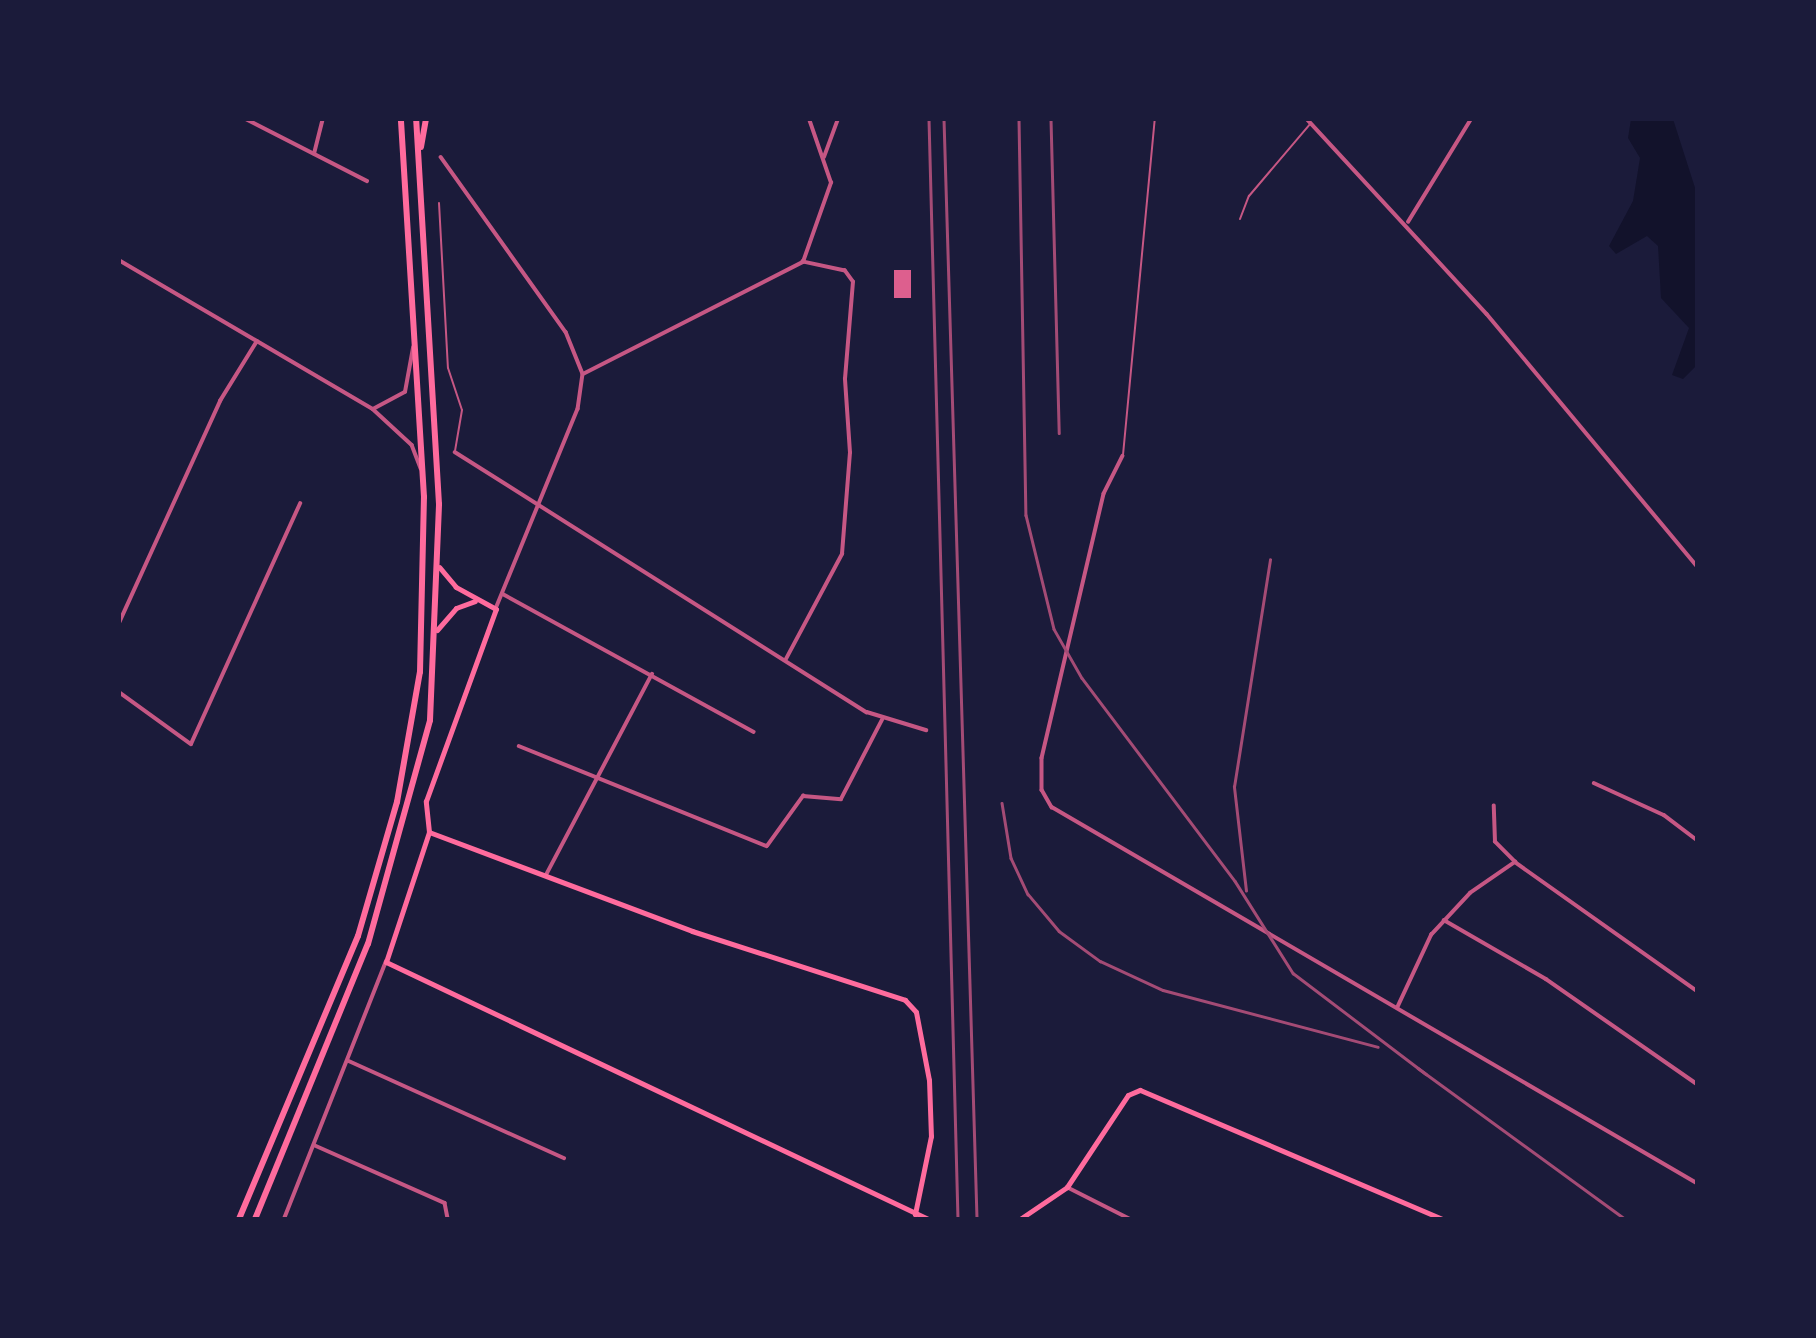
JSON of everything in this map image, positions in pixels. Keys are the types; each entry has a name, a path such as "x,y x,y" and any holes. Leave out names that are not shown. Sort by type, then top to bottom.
{"highway":[{"path":"239,1219 358,936 397,802 420,671 421,470 401,119"},
{"path":"255,1219 372,932 419,773 437,630 439,566 416,119"},
{"path":"419,155 426,119"}],"main road":[{"path":"439,566 476,601 496,608 426,801 429,832 386,961 928,1219"},
{"path":"437,630 456,608 476,601"},
{"path":"429,832 905,1000 916,1012 930,1093 931,1136 915,1214"},
{"path":"1020,1219 1067,1187 1128,1095 1140,1090 1442,1219"}],"street":[{"path":"246,119 368,181"},
{"path":"314,154 323,119"},
{"path":"803,262 831,198 823,159 809,119"},
{"path":"823,159 838,119"},
{"path":"1307,119 1408,223 1697,566"},
{"path":"1408,223 1471,119"},
{"path":"441,157 566,332 583,374 578,409 496,608"},
{"path":"119,260 373,408 412,444 421,470"},
{"path":"583,374 803,262 845,271 853,282 845,379 850,415 846,541 804,636 786,659"},
{"path":"373,408 405,392 415,332"},
{"path":"119,623 220,401 257,341"},
{"path":"455,452 541,501 882,720 926,730"},
{"path":"1122,456 1104,494 1042,758 1047,798 1057,813 1132,859 1397,1008 1697,1183"},
{"path":"119,692 191,744 300,504"},
{"path":"503,594 754,732"},
{"path":"546,875 652,674"},
{"path":"519,746 767,846 803,796 841,799 882,720"},
{"path":"1594,783 1664,815 1697,840"},
{"path":"1494,806 1496,842 1515,862 1697,991"},
{"path":"1397,1008 1444,920 1470,893 1515,862"},
{"path":"1444,920 1546,979 1697,1084"},
{"path":"284,1219 386,961"},
{"path":"349,1060 564,1158"},
{"path":"314,1145 445,1203 448,1219"},
{"path":"1067,1187 1130,1219"}],"lane":[{"path":"1122,456 1155,119"},
{"path":"1240,219 1249,197 1310,124"},
{"path":"439,203 448,368 462,410 455,452"}],"shaded area":[{"path":"1631,119 1673,119 1697,194 1697,365 1683,379 1672,375 1689,328 1661,298 1658,246 1647,236 1616,254 1609,246 1633,201 1640,158 1628,138"}],"building":[{"path":"894,270 911,270 911,298 894,298"}],"railway":[{"path":"929,119 958,1219"},
{"path":"944,119 977,1219"},
{"path":"1019,119 1026,515 1054,629 1082,678 1235,881 1293,973 1426,1074"},
{"path":"1051,119 1059,433"},
{"path":"1246,891 1234,787 1270,560"},
{"path":"1002,803 1011,858 1028,894 1059,931 1100,961 1163,990 1378,1047"},
{"path":"1418,1068 1625,1219"}]}
